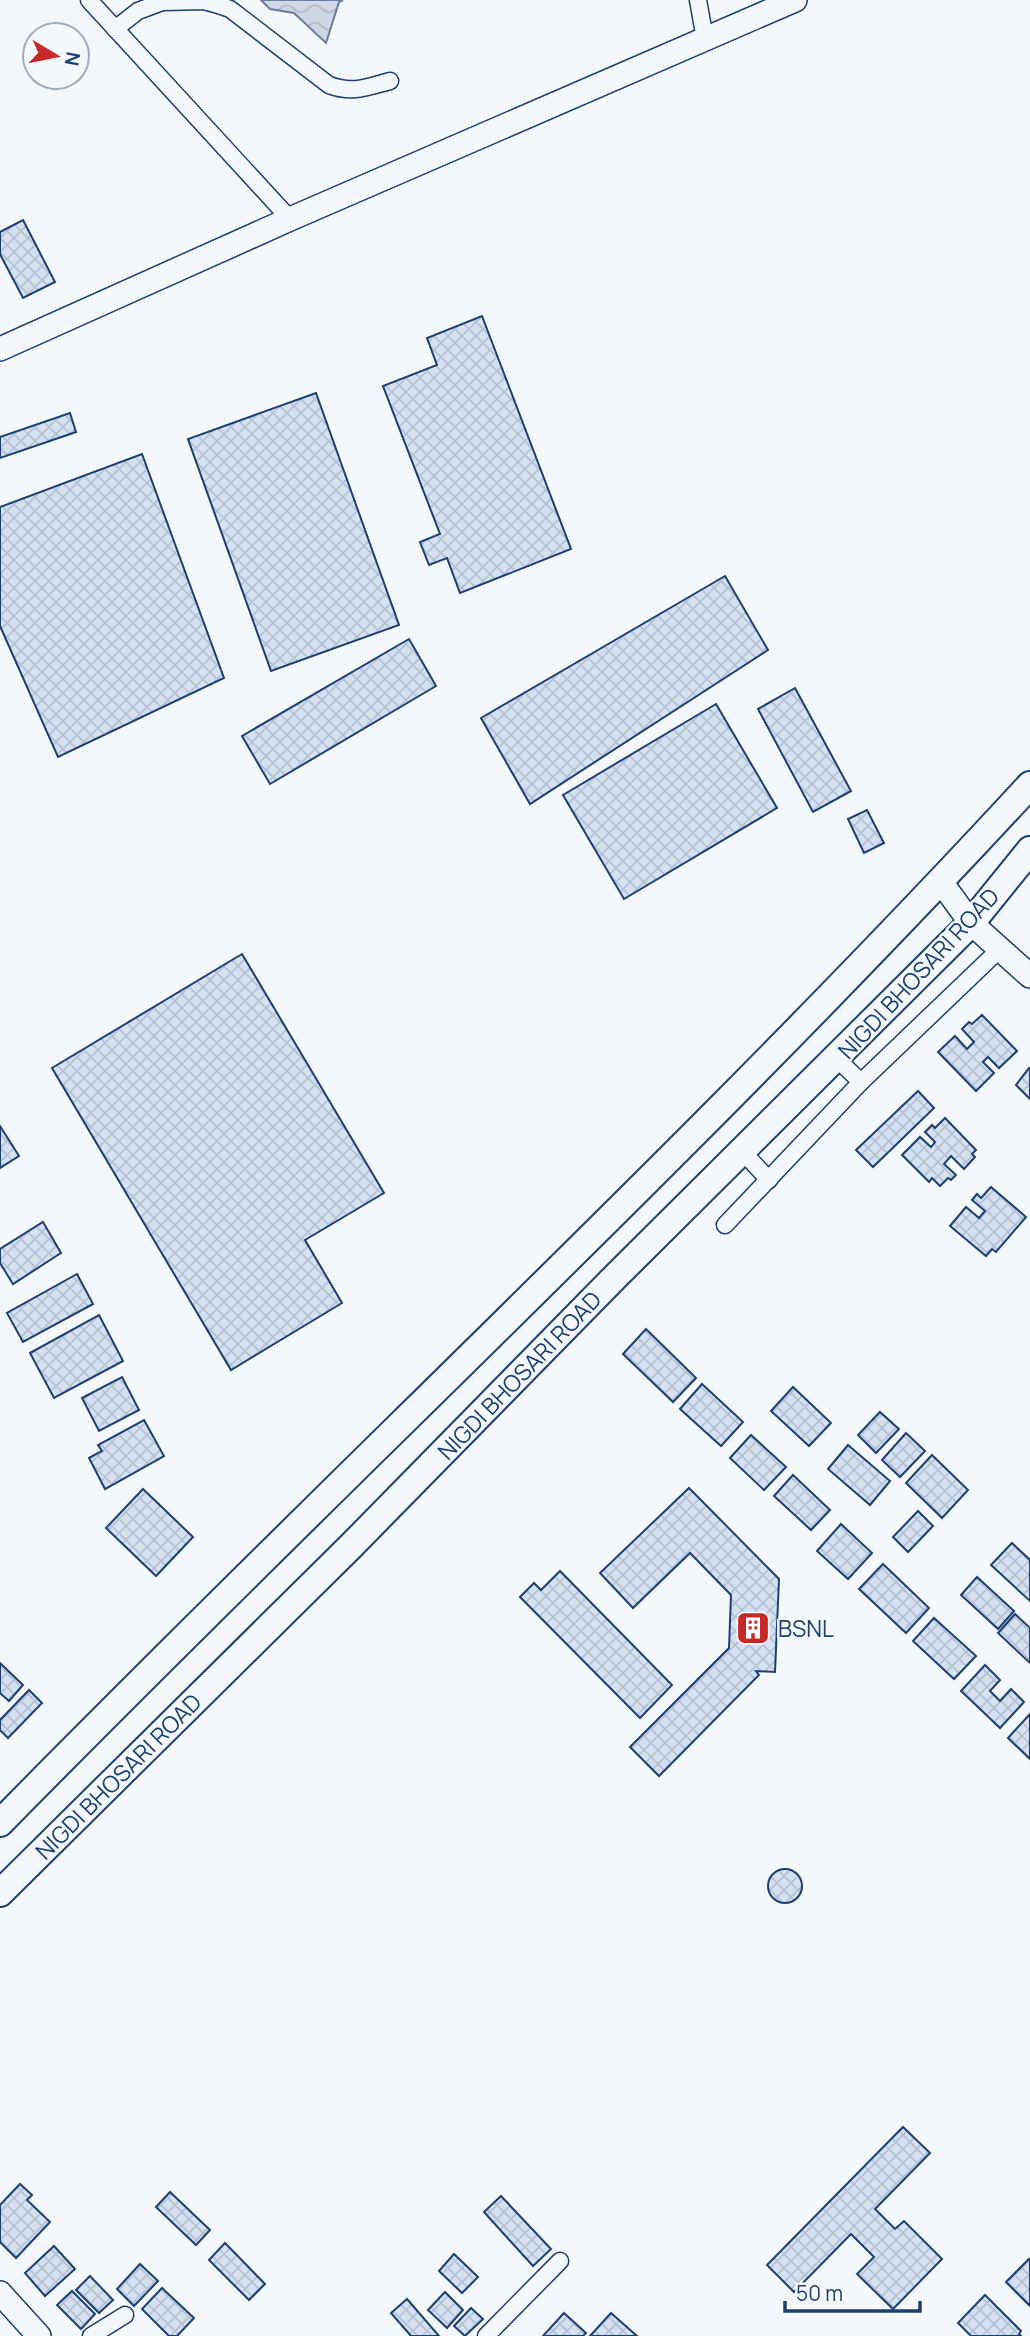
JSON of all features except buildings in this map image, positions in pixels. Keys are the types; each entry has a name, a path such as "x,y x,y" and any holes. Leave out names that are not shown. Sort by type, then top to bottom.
{"main road":[{"name":"NIGDI BHOSARI ROAD","path":"0,1823 494,1335 941,882 1030,786"},
{"name":"NIGDI BHOSARI ROAD","path":"0,1893 351,1546 615,1277 837,1059 971,923 1030,850"}],"street":[{"path":"89,0 290,219"},
{"path":"698,0 705,39"},
{"path":"0,349 290,219 705,39 764,6 795,0"},
{"path":"116,29 138,11 151,5 162,2 204,1 230,9 329,85 354,90 390,81"},
{"path":"941,882 971,923 1030,976"},
{"path":"724,1225 861,1082 1001,948"},
{"path":"837,1059 861,1082"},
{"path":"743,1152 769,1180"},
{"path":"492,2334 560,2261"},
{"path":"0,2294 40,2336"},
{"path":"91,2336 125,2315"}],"water":[{"path":"261,0 343,0 339,2 326,43 294,13 270,9"}],"place":[{"name":"BSNL","path":"753,1628"}]}
